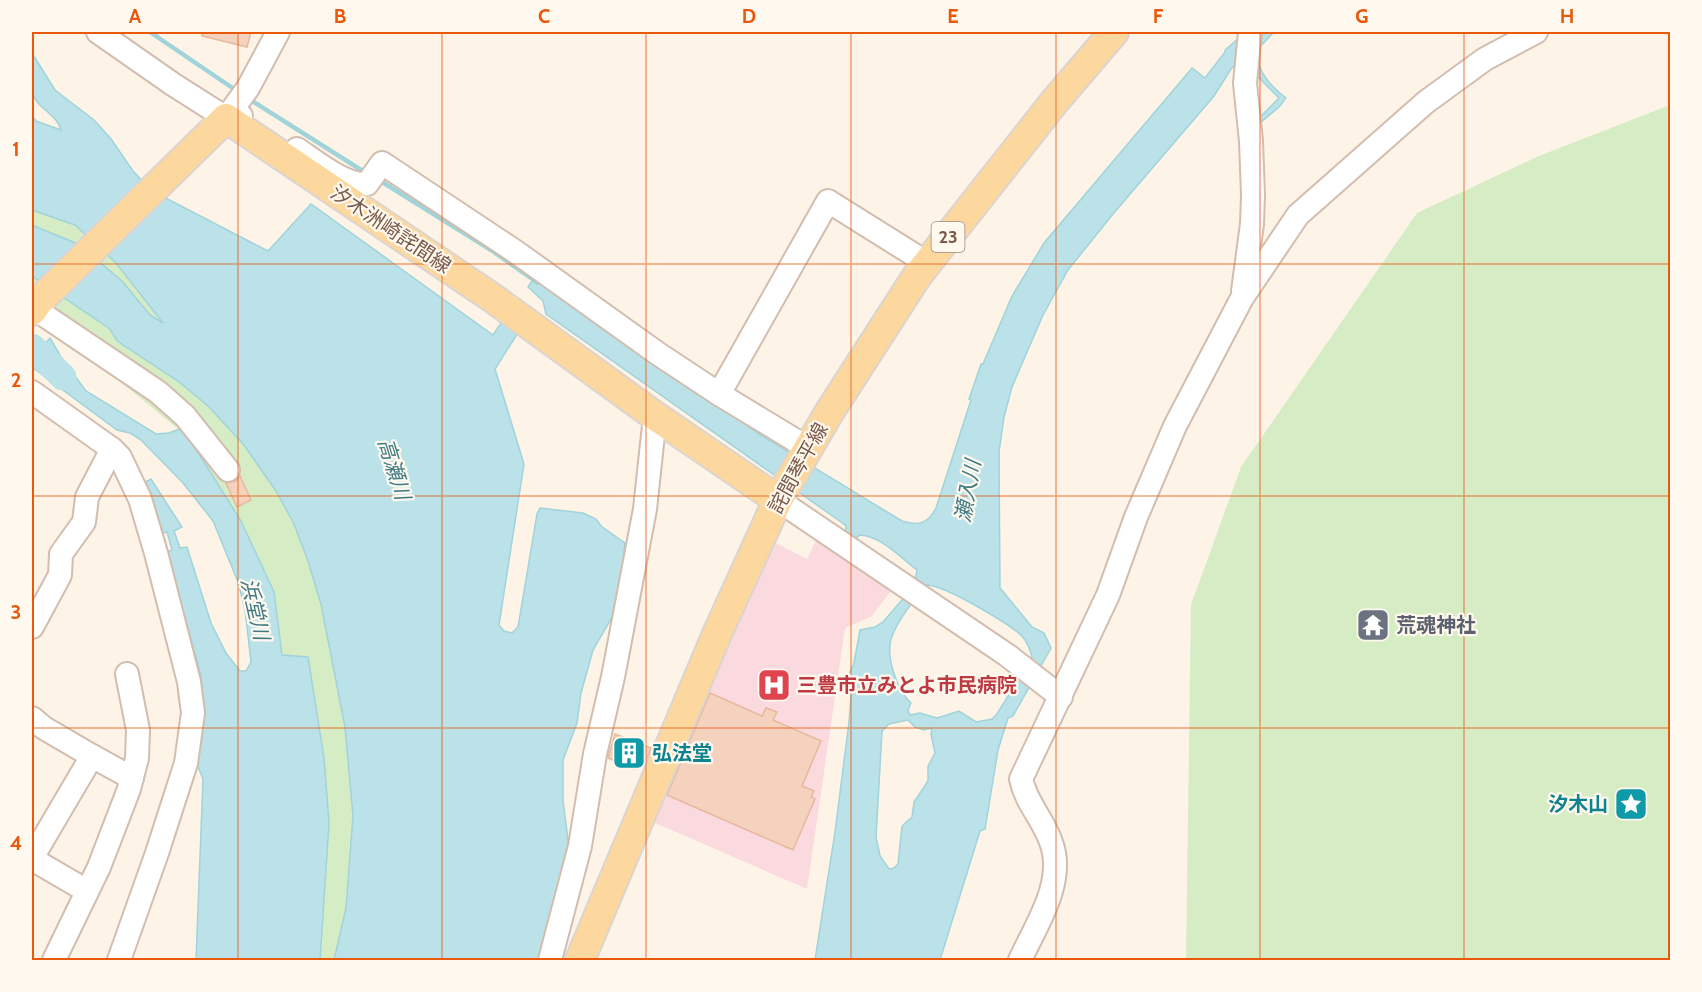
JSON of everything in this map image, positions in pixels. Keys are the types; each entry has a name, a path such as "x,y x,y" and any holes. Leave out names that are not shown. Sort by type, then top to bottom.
{"main road":[{"name":"詫間琴平線","path":"580,960 717,634 780,496 830,411 917,276 1055,101 1114,32"},
{"path":"34,307 234,108"},
{"name":"汐木洲崎詫間線","path":"234,108 655,416 780,496"}],"street":[{"path":"98,32 174,85 234,108 345,180 358,185 373,176 382,163 516,252 657,353 806,453"},
{"path":"234,108 278,32"},
{"path":"1242,298 1252,224 1253,195 1251,141 1245,83 1250,32"},
{"path":"1485,59 1500,32"},
{"path":"1020,960 1053,888 1055,862 1052,843 1024,795 1021,779 1108,595 1136,517 1175,426 1242,298 1298,215 1426,102 1485,59 1536,32"},
{"path":"719,394 828,201 927,263"},
{"path":"34,307 76,338 158,392 185,416 228,470"},
{"path":"32,392 120,457 140,499 186,671 194,713 186,763 119,960"},
{"path":"550,960 580,846 595,754 613,677 645,509 655,416"},
{"path":"32,627 60,575 61,554 84,522 87,497 112,449"},
{"path":"780,496 941,612 1007,655 1061,697"},
{"path":"54,960 99,867 132,778 137,758 138,730 127,674"},
{"path":"32,720 132,778"},
{"path":"87,891 32,858 92,756"}],"shaded area":[{"name":"三豊市立みとよ市民病院","path":"818,536 896,584 872,616 845,628 807,889 653,822 774,542 807,559"}],"green space":[{"path":"1670,105 1670,960 1186,960 1191,605 1241,467 1417,213 1539,156"},
{"path":"32,210 75,225 116,263 165,325 150,315 122,281 32,226"},
{"path":"32,276 110,329 117,342 179,381 208,406 244,445 276,491 294,524 321,604 345,727 353,816 346,908 334,960 320,960 329,823 324,758 308,657 282,655 274,592 241,521 189,438 110,373 32,319"}],"water":[{"name":"瀬入川","path":"1246,32 1274,32 1256,51 1259,66 1265,78 1286,98 1279,107 1238,142 1279,98 1254,73 1249,55 1231,69 1214,96 1068,270 1043,315 1012,387 1004,417 999,452 1000,588 1032,627 1044,633 1051,648 1013,716 1008,718 998,750 985,829 980,831 940,960 815,960 849,722 851,696 848,687 849,674 854,663 860,630 875,627 883,622 914,586 917,570 876,539 860,535 852,542 845,536 846,526 841,522 546,314 543,301 528,287 538,272 759,434 902,521 922,522 930,517 936,508 981,364 983,364 1012,296 1044,243 1192,68 1205,78 1225,50","holes":["927,585 962,598 991,614 1022,636 1028,646 1032,657 992,719 976,722 959,711 937,718 920,713 910,715 908,710 911,703 901,690 891,664 891,639 902,618","908,720 915,727 924,730 932,728 935,753 928,766 928,781 914,802 912,817 902,826 898,864 889,869 880,856 876,837 882,731 889,724"]},
{"name":"高瀬川","path":"32,53 55,90 94,120 111,139 133,171 152,191 268,251 311,204 493,335 505,317 521,328 495,369 524,464 499,625 504,631 512,633 518,627 537,514 540,508 583,513 596,519 601,526 625,543 618,607 593,650 581,693 577,723 563,760 563,800 569,848 541,960 334,960 346,908 353,816 345,727 321,604 308,561 294,524 276,491 244,445 208,406 178,381 117,341 110,329 32,276 32,226 34,226 78,244 122,281 150,315 163,323 116,263 75,225 32,210 32,116 36,121 61,130 59,124 34,98 30,78"},
{"path":"50,338 86,391 156,434 179,429 189,438 241,521 274,592 282,655 308,657 324,758 329,823 320,960 196,960 203,779 196,762 201,744 204,711 201,676 167,552 172,550 167,532 163,533 145,482 151,479 182,527 174,531 180,548 187,547 211,623 226,653 240,671 246,671 251,662 245,610 238,582 213,521 183,483 141,440 130,433 117,430 32,367 32,358"}],"building":[{"path":"202,32 251,32 247,47 202,36"},
{"path":"240,476 251,500 237,507 226,483 236,481"},
{"path":"710,693 762,716 766,708 777,712 773,720 821,741 802,786 814,791 811,797 815,799 793,850 667,795"},
{"name":"弘法堂","path":"615,734 651,748 646,761 639,759 634,769 608,758"}],"waterway":[{"path":"150,32 237,91"},
{"path":"249,99 366,173"},
{"path":"379,180 491,250 538,283"},
{"name":"浜堂川","path":"32,347 63,377"}],"place":[{"name":"荒魂神社","path":"1373,625"},
{"name":"三豊市立みとよ市民病院","path":"774,685"},
{"name":"弘法堂","path":"629,753"},
{"name":"汐木山","path":"1631,804"}]}
